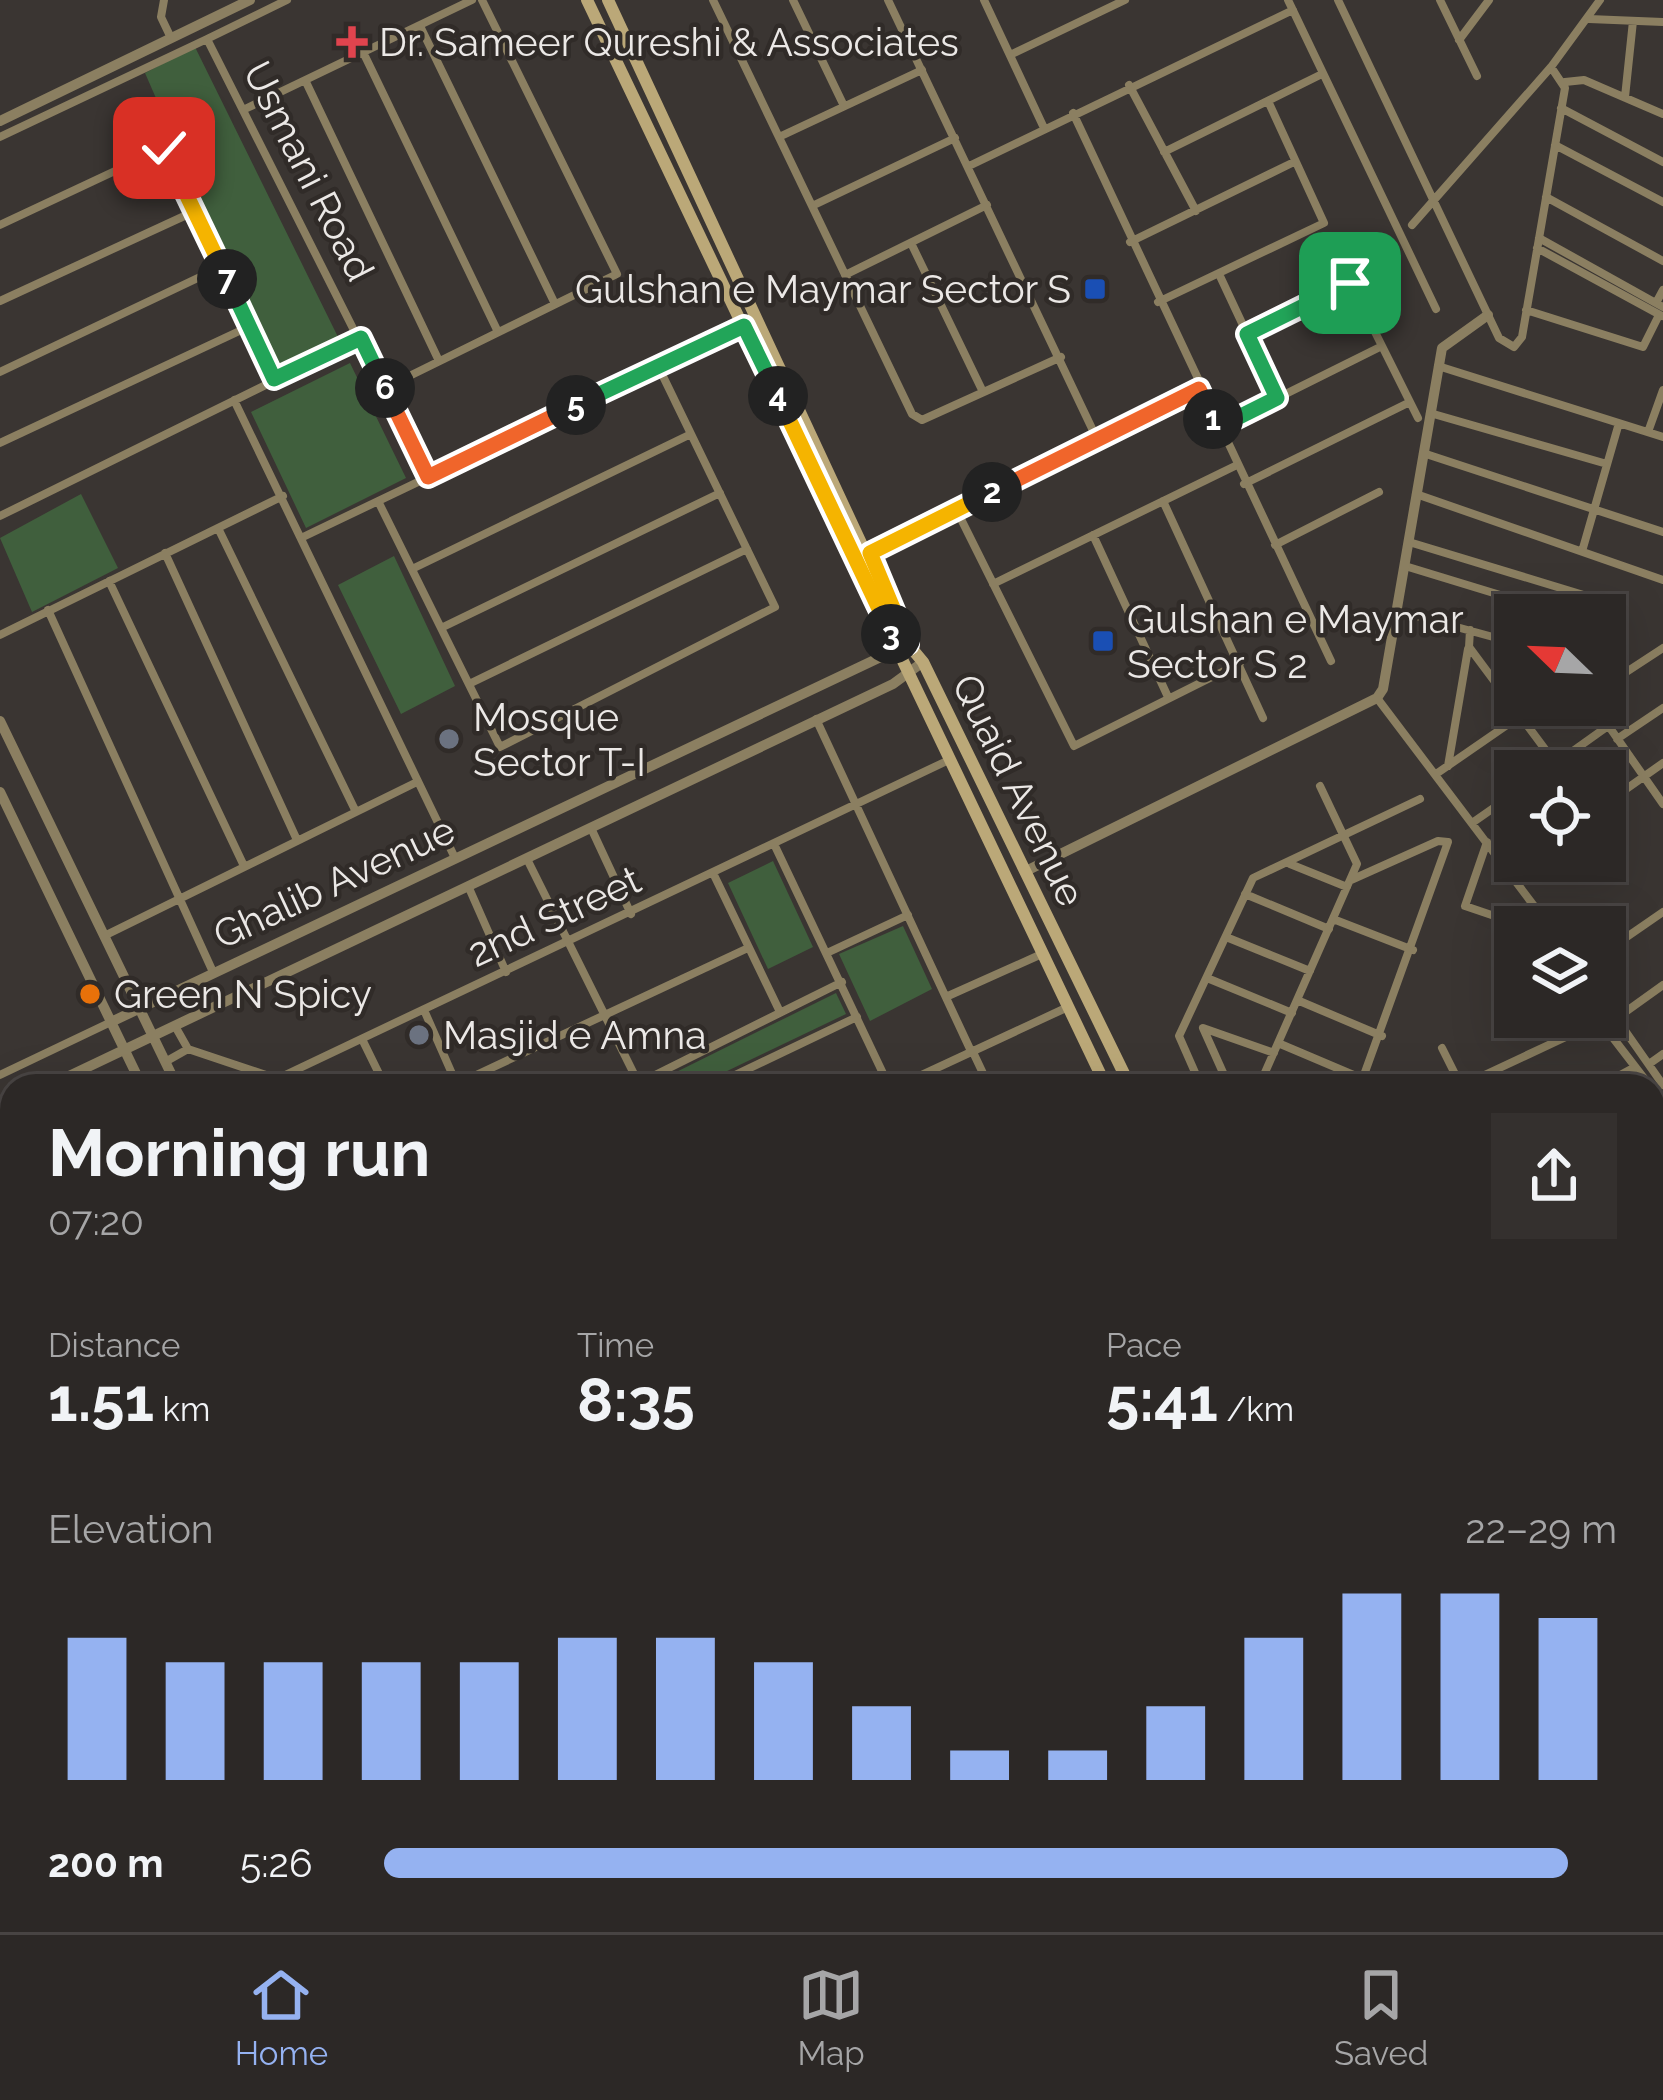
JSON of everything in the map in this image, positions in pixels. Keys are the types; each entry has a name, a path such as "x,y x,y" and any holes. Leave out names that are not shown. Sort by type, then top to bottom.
{"main road":[{"path":"587,0 903,647"},
{"name":"Quaid Avenue","path":"608,0 870,553 903,647 1026,871 1124,1074"},
{"path":"916,665 952,758 1100,1074"}],"street":[{"path":"164,0 161,17 171,38"},
{"path":"0,121 250,0"},
{"name":"Usmani Road","path":"287,0 207,39 428,477"},
{"path":"245,109 472,0"},
{"path":"385,388 617,274 482,0"},
{"path":"713,0 912,414 922,420 1061,357"},
{"path":"793,0 844,106"},
{"path":"888,0 1097,439"},
{"path":"984,0 1045,128"},
{"path":"1338,0 1498,338 1514,347 1522,337 1561,108 1564,82 1551,68"},
{"path":"1440,0 1477,76"},
{"path":"1459,40 1489,0"},
{"path":"1010,56 1121,1"},
{"path":"1412,225 1551,68 1597,2"},
{"path":"968,166 1291,5 1436,309"},
{"path":"1587,19 1663,22"},
{"path":"1625,97 1633,21"},
{"path":"420,26 555,304"},
{"path":"0,137 207,39"},
{"path":"364,54 498,332"},
{"path":"778,137 922,70"},
{"path":"1164,152 1322,74"},
{"path":"1564,82 1584,80 1663,115"},
{"path":"306,82 439,361"},
{"path":"1129,85 1196,212"},
{"path":"1158,302 1324,223 1268,101"},
{"path":"1561,108 1663,162"},
{"path":"1073,112 1217,428 1331,662"},
{"path":"812,206 955,138"},
{"path":"1555,145 1663,202"},
{"path":"0,225 164,148 274,379"},
{"path":"1130,242 1294,162"},
{"path":"1546,197 1663,261"},
{"path":"845,275 987,205"},
{"path":"0,301 194,212"},
{"path":"911,242 983,392"},
{"path":"1538,243 1660,310"},
{"path":"0,372 221,266"},
{"path":"1247,334 1373,271"},
{"path":"1219,274 1277,398"},
{"path":"1350,283 1410,402 1424,415 1607,464"},
{"path":"1526,310 1643,347 1660,310 1663,290"},
{"path":"1377,698 1424,453 1424,415 1442,349 1488,315"},
{"path":"303,537 744,326"},
{"path":"0,443 248,327"},
{"path":"0,516 361,338"},
{"path":"1217,428 1382,346"},
{"path":"378,501 500,747 776,608 658,366"},
{"path":"1438,366 1663,437"},
{"path":"870,553 1199,389"},
{"path":"1648,432 1663,391"},
{"path":"234,400 455,858"},
{"path":"1244,484 1410,402"},
{"path":"1583,548 1619,422"},
{"path":"412,569 691,434"},
{"path":"1424,453 1663,532"},
{"path":"993,584 1235,466"},
{"path":"1275,545 1379,492"},
{"path":"440,628 720,493"},
{"path":"1417,494 1583,548 1663,580"},
{"path":"0,635 283,496"},
{"path":"1163,501 1263,718"},
{"path":"957,511 1074,746 1240,663"},
{"path":"218,528 356,812"},
{"path":"1093,535 1168,698"},
{"path":"1409,542 1581,594"},
{"path":"469,684 747,549"},
{"path":"165,554 297,840"},
{"path":"1405,566 1497,594"},
{"path":"109,581 244,866"},
{"path":"48,610 213,972"},
{"path":"1397,611 1494,637"},
{"path":"1448,766 1470,631"},
{"name":"Ghalib Avenue","path":"111,1022 903,647"},
{"path":"1469,647 1494,681"},
{"path":"1626,672 1663,648"},
{"name":"Ghalib Avenue","path":"74,1074 893,684 916,665"},
{"path":"1377,698 1494,851"},
{"path":"1026,871 1377,698"},
{"path":"1617,739 1663,708"},
{"path":"815,719 983,1074"},
{"path":"0,721 171,1074"},
{"path":"1436,774 1506,726"},
{"path":"1575,750 1608,726 1663,804"},
{"name":"2nd Street","path":"294,1074 952,758"},
{"path":"1626,789 1663,763"},
{"path":"104,936 417,782"},
{"path":"1264,1074 1357,864 1320,786"},
{"path":"0,792 136,1074"},
{"path":"1196,1074 1179,1036 1258,874 1420,800"},
{"path":"1472,823 1494,808"},
{"path":"591,827 631,914"},
{"path":"1288,863 1349,884 1438,841 1448,842 1366,1074"},
{"path":"1487,842 1465,906 1494,916"},
{"path":"775,846 888,1074"},
{"path":"527,859 632,1074"},
{"path":"714,875 779,1012"},
{"path":"469,888 506,972"},
{"path":"1245,894 1329,929"},
{"path":"1626,938 1663,913"},
{"path":"829,952 908,915"},
{"path":"1333,919 1412,950"},
{"path":"1226,937 1310,971"},
{"path":"481,1074 748,948"},
{"path":"948,996 1044,952"},
{"path":"1207,978 1292,1012"},
{"path":"658,1074 842,982"},
{"path":"1626,1012 1663,986"},
{"path":"1297,1000 1382,1036"},
{"path":"920,1074 1068,1007"},
{"path":"424,1010 452,1074"},
{"path":"737,1074 857,1017"},
{"path":"1487,1074 1600,1021 1641,1074"},
{"path":"2,1074 111,1022"},
{"path":"175,1026 188,1049 256,1074"},
{"path":"1224,1074 1203,1028 1276,1048 1340,1074"},
{"path":"1626,1031 1656,1074"},
{"path":"362,1039 379,1074"},
{"path":"1442,1048 1455,1074"},
{"path":"165,1062 188,1049"},
{"path":"1649,1064 1663,1054"},
{"path":"1622,1074 1636,1066"}],"green space":[{"path":"195,47 338,337 274,368 145,73"},
{"path":"350,363 406,478 306,528 251,412"},
{"path":"81,494 118,568 32,612 0,538"},
{"path":"394,556 455,686 401,714 338,585"},
{"path":"773,861 813,947 768,969 728,883"},
{"path":"903,926 932,989 870,1021 839,954"},
{"path":"836,993 846,1014 721,1074 672,1074"}],"place":[{"name":"Dr. Sameer Qureshi & Associates","path":"352,42"},
{"name":"Gulshan e Maymar Sector S","path":"1095,289"},
{"name":"Gulshan e Maymar Sector S 2","path":"1103,641"},
{"name":"Mosque Sector T-I","path":"449,739"},
{"name":"Green N Spicy","path":"90,994"},
{"name":"Masjid e Amna","path":"419,1035"}],"route":[{"path":"164,148 274,379 361,338 428,477 744,326 898,649 908,644 870,553 1199,389 1217,428 1277,398 1247,334 1350,283"}]}
